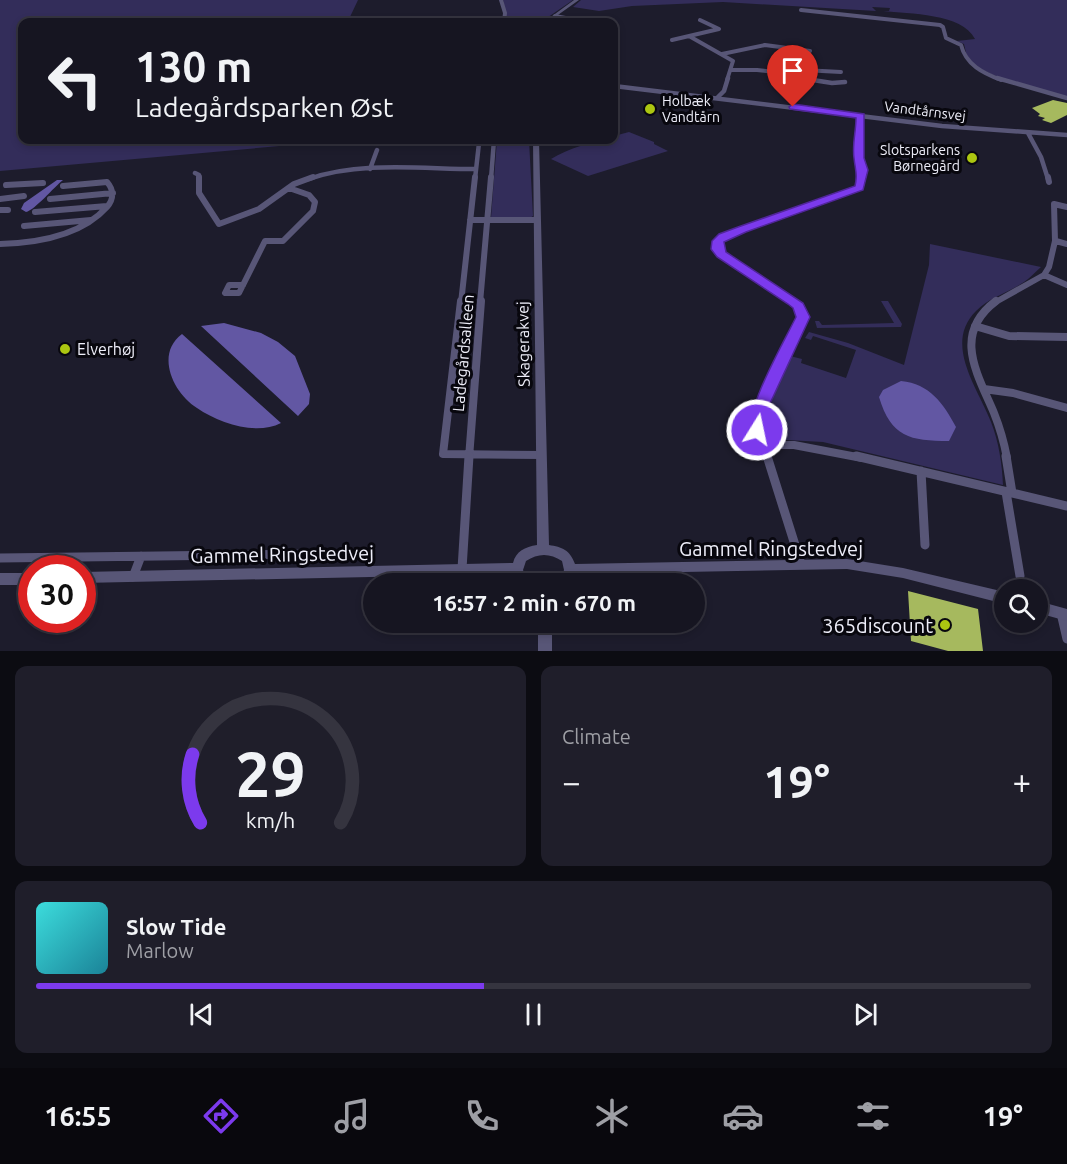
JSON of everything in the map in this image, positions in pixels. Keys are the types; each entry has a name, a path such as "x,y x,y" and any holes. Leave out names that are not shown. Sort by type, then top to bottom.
{"street":[{"path":"501,0 504,18"},
{"path":"554,17 577,0"},
{"path":"801,10 940,25 943,27 946,38 961,45 967,60 994,77 1039,93 1067,99"},
{"path":"580,18 584,15"},
{"path":"554,17 565,18"},
{"path":"672,40 719,29 700,20"},
{"path":"689,36 733,60 723,91 718,97"},
{"path":"722,54 765,45 810,51"},
{"path":"731,70 757,70 798,75 798,78 832,83 845,82"},
{"path":"798,75 799,71 803,70 841,72"},
{"name":"Vandtårnsvej","path":"618,86 861,116 1019,133 1067,135"},
{"path":"723,91 725,98"},
{"path":"801,564 757,426 759,410 803,317 799,306 722,254 717,249 718,241 723,236 861,187 863,170 859,158 861,116"},
{"path":"1019,133 1034,145"},
{"path":"1028,133 1041,157 1049,182"},
{"path":"480,144 443,454 542,455"},
{"name":"Ladegårdsalleen","path":"462,569 494,144"},
{"name":"Skagerakvej","path":"537,144 543,548"},
{"path":"370,170 377,150"},
{"path":"195,173 200,175 199,193 202,201 219,224 259,209 289,188 322,174 370,170 476,169"},
{"path":"3,187 14,182"},
{"path":"63,186 107,182 113,193"},
{"path":"3,187 43,183"},
{"path":"243,285 265,241 283,241 314,210 315,202 311,196 289,188"},
{"path":"50,199 113,193"},
{"path":"0,244 49,238 91,220 107,206 113,193"},
{"path":"0,199 24,196"},
{"path":"1020,576 1006,452 972,362 970,344 975,326 992,304 1044,275 1053,262 1056,241 1053,196"},
{"path":"1054,204 1067,207"},
{"path":"34,212 107,206"},
{"path":"0,210 8,210"},
{"path":"24,226 91,220"},
{"path":"470,220 537,220"},
{"path":"1056,241 1067,244"},
{"path":"1044,275 1067,285"},
{"path":"975,326 1009,336 1067,337"},
{"path":"984,389 1013,393 1067,408"},
{"path":"762,445 815,448 1067,506"},
{"path":"921,471 925,545"},
{"path":"518,573 520,560 526,553 543,548 562,554 570,569 569,573"},
{"path":"0,558 306,554"},
{"path":"133,577 141,556"},
{"name":"Gammel Ringstedvej","path":"570,569 847,564 885,569 994,595"},
{"name":"Gammel Ringstedvej","path":"96,578 518,568"},
{"path":"0,579 18,579"},
{"path":"1048,610 1064,614 1067,639"},
{"path":"545,633 545,651"}],"shaded area":[{"path":"0,0 358,0 349,18 18,18 18,144 302,144 0,171"},
{"path":"503,0 573,0 547,18 506,18"},
{"path":"581,0 1067,0 1067,97 999,77 975,65 968,58 964,44 957,41 975,39 968,30 959,24 934,16 883,11 889,11 890,8 872,7 876,11 723,2 632,6 599,11 573,7"},
{"path":"629,132 654,142 668,151 588,176 551,159 590,144 618,144 618,135"},
{"path":"497,144 529,144 533,216 530,218 491,218"},
{"path":"57,180 63,180 34,207 26,212 21,209 24,203"},
{"path":"930,244 1041,267 1024,282 987,302 976,311 967,324 963,337 966,366 996,438 1003,485 823,442 769,439 765,436 763,416 765,406 790,356 802,359 801,363 846,378 856,350 813,336 811,340 805,338 809,332 848,343 904,365 929,265"},
{"path":"881,301 888,301 902,324 901,327 817,328 815,321 819,321 822,325 894,323"},
{"path":"224,323 261,333 278,342 295,356 310,394 309,404 298,416 201,326"},
{"path":"182,334 281,423 260,428 238,426 206,413 188,401 170,373 169,362 174,342"},
{"path":"901,381 920,386 941,403 956,427 949,441 913,438 904,434 890,421 879,397 883,390"}],"building":[{"path":"1053,100 1067,103 1067,115 1051,123 1042,120 1045,118 1038,116 1040,114 1032,108"},
{"name":"365discount","path":"908,591 978,609 983,651 948,651 911,641"}],"place":[{"name":"Holbæk Vandtårn","path":"650,109"},
{"name":"Slotsparkens Børnegård","path":"972,158"},
{"name":"Elverhøj","path":"65,349"},
{"name":"365discount","path":"945,625"}],"route":[{"path":"757,430 759,410 803,317 799,306 719,252 718,241 723,236 860,188 863,170 859,158 861,116 793,107"}]}
